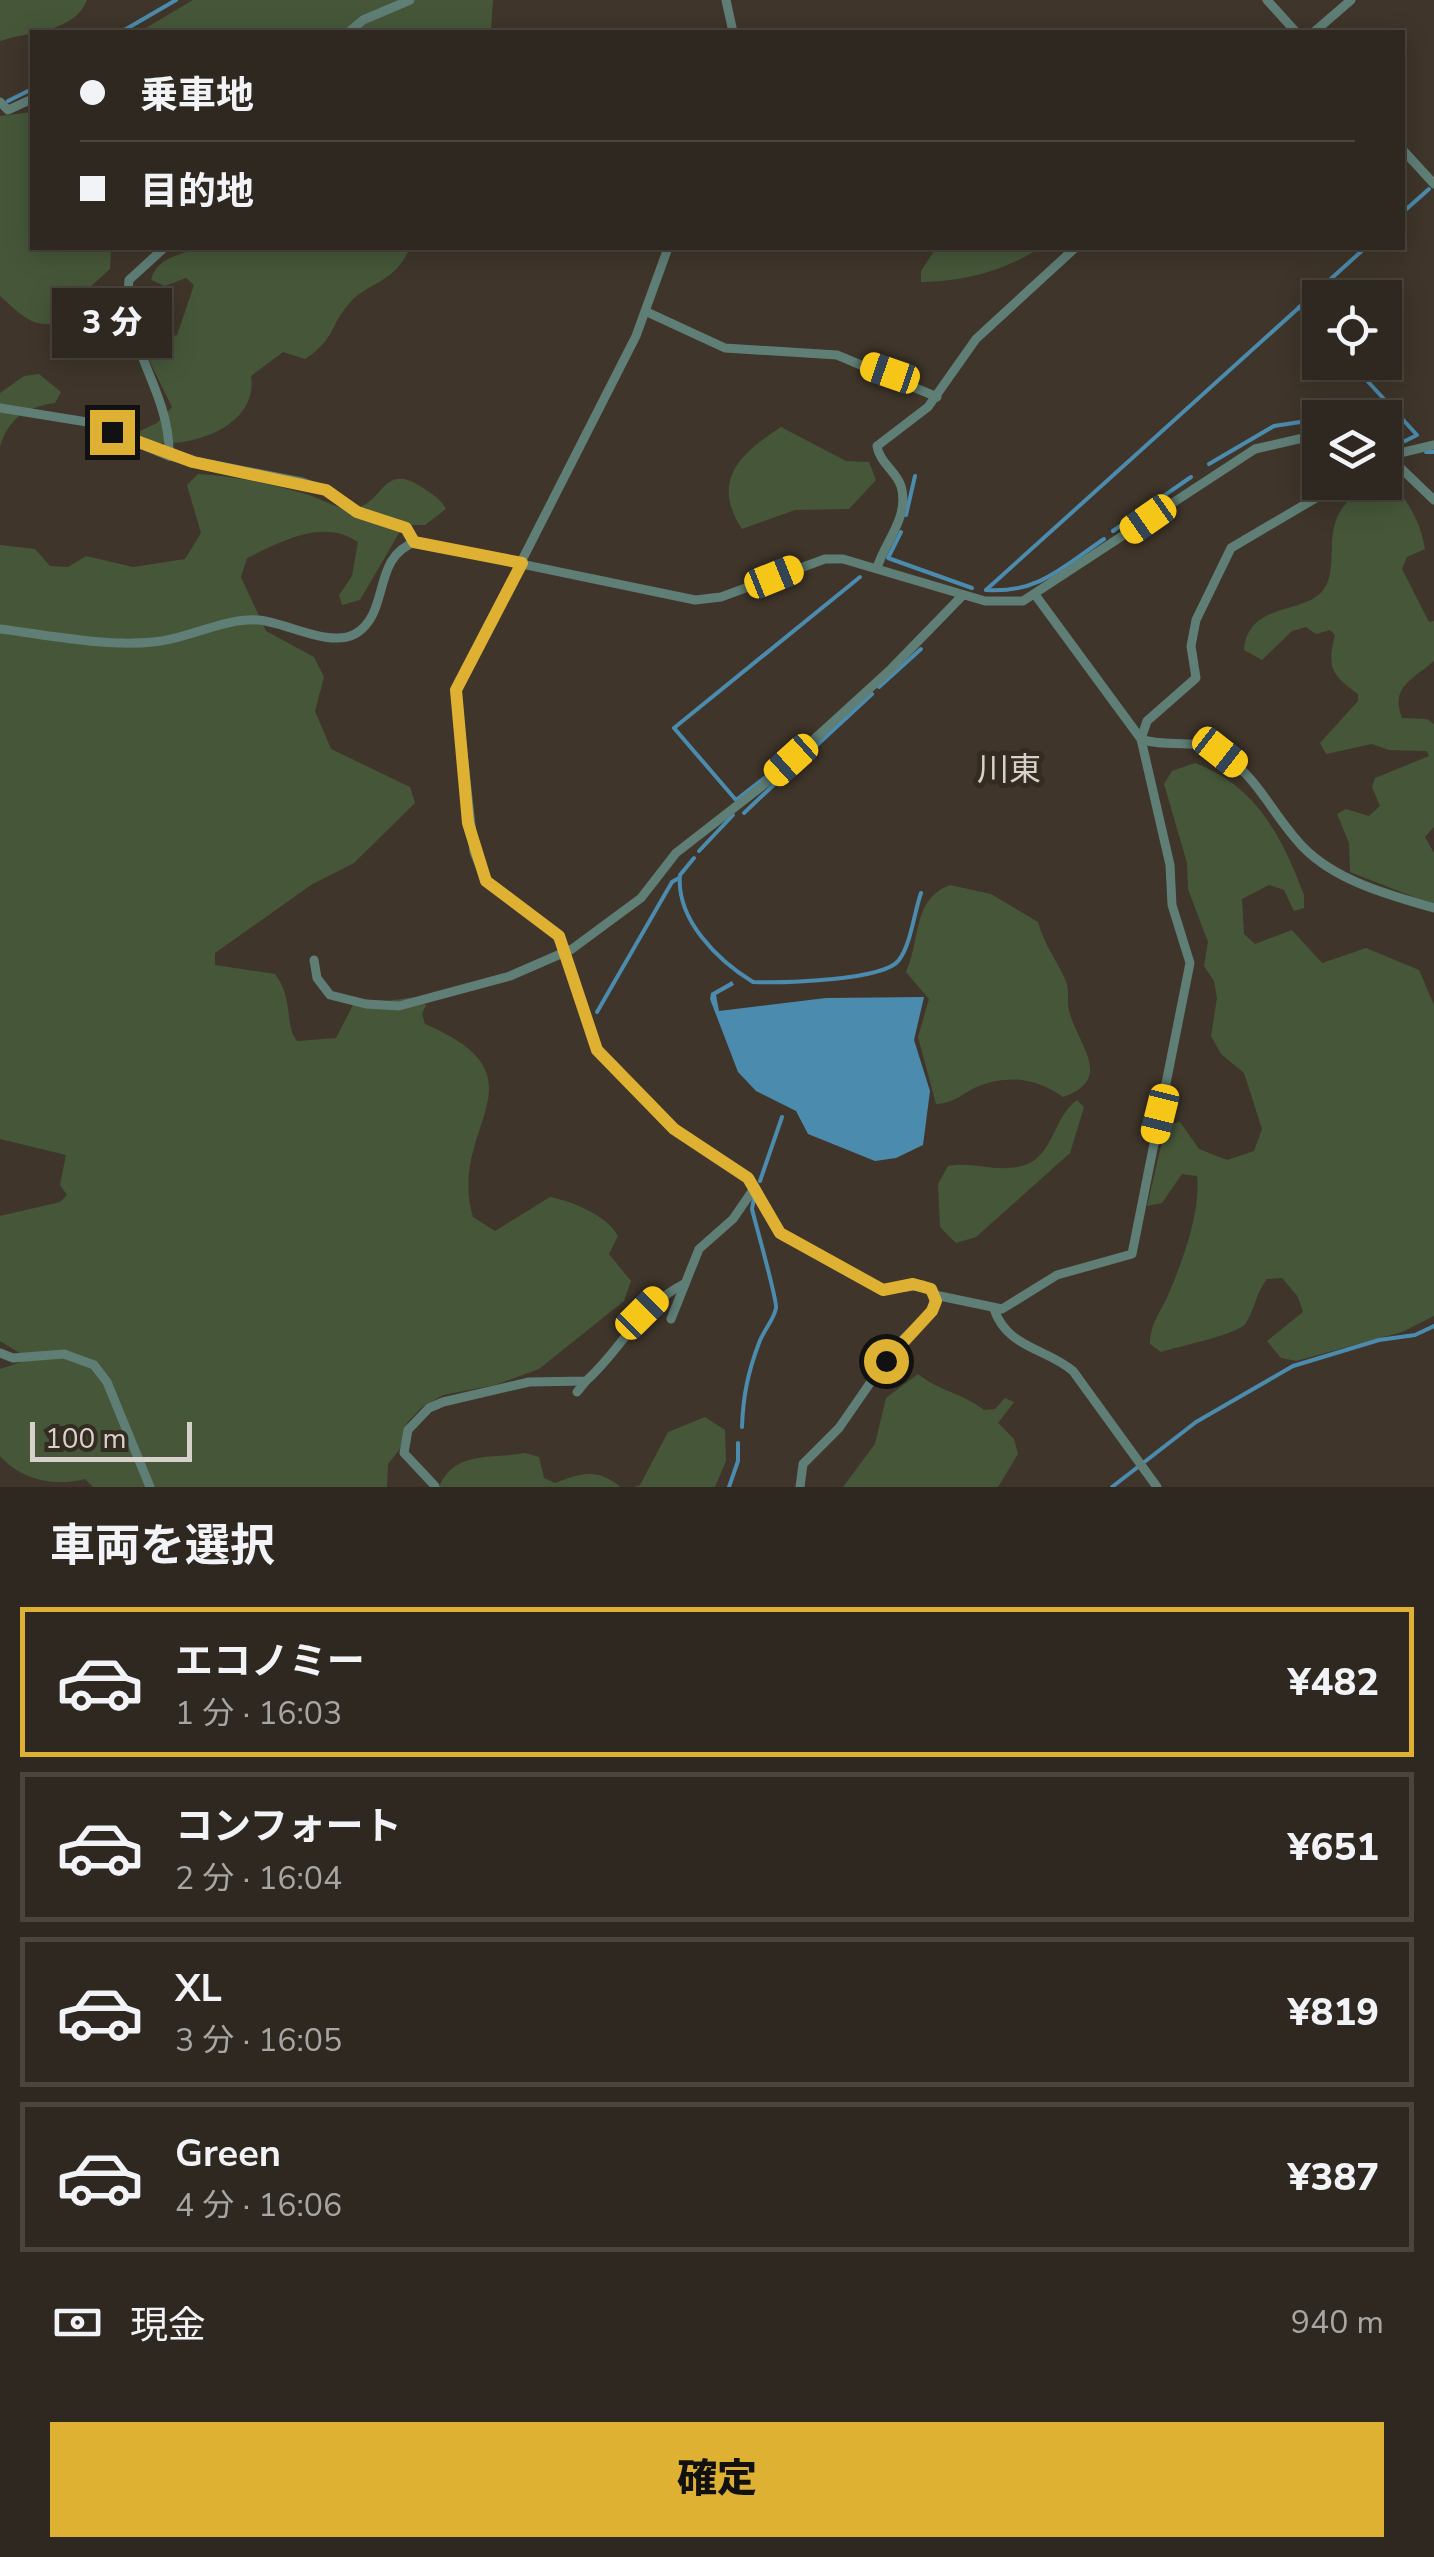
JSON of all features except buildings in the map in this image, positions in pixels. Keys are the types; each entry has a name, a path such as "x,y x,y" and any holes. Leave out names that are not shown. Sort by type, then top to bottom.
{"street":[{"path":"351,30 363,20 410,0"},
{"path":"726,0 733,30"},
{"path":"1267,0 1294,30"},
{"path":"1316,30 1350,0"},
{"path":"0,102 8,110 30,100"},
{"path":"1405,152 1434,184"},
{"path":"162,250 129,280 127,308 136,345 166,414 168,456"},
{"path":"667,250 647,312 456,690 474,852 486,881 553,929 566,952 597,1050 674,1129 755,1187 773,1223 790,1240 883,1290 923,1285 935,1295 994,1309 1016,1340 1074,1370 1157,1487"},
{"path":"876,568 894,534 902,499 902,488 877,446 915,420 937,397 976,338 1073,250"},
{"path":"647,312 725,348 837,354 937,397"},
{"path":"0,408 87,422 168,456 326,490 357,512 406,528 414,542"},
{"path":"0,629 153,642 252,620 340,638 362,628 370,618 386,566 393,554 414,542 695,600 721,597 825,559 876,568 1001,604 1036,596 1254,449 1302,438"},
{"path":"1402,453 1434,444"},
{"path":"1402,471 1434,500"},
{"path":"1140,739 1148,721 1196,678 1191,646 1196,620 1231,548 1312,500"},
{"path":"314,960 317,978 330,996 399,1006 510,976 566,952 641,898 676,853 766,783 891,670 963,595"},
{"path":"994,1309 1057,1275 1132,1254 1190,962 1172,905 1170,865 1140,739 1036,596"},
{"path":"1140,739 1158,744 1185,741 1220,752 1256,782 1292,834 1318,860 1339,874 1434,908"},
{"path":"671,1318 699,1249 733,1219 755,1187"},
{"path":"577,1392 642,1313 659,1296 684,1284"},
{"path":"800,1487 803,1464 838,1428 895,1347 932,1311 935,1295"},
{"path":"0,1353 14,1358 64,1354 94,1365 107,1382 150,1487"},
{"path":"435,1486 404,1453 408,1430 428,1408 469,1392 499,1392 529,1382 586,1381"}],"green space":[{"path":"0,0 87,0 81,11 62,25 30,30 30,34 0,41"},
{"path":"193,0 493,0 491,30 142,30"},
{"path":"30,112 30,250 111,250 110,269 76,300 73,319 41,324 0,296 0,116"},
{"path":"193,250 409,250 396,270 355,297 315,352 305,359 283,352 251,376 250,394 243,410 231,422 197,439 178,443 142,441 138,432 157,423 172,407 144,350 150,343 177,335 194,285 186,278 165,286 151,280 163,262"},
{"path":"935,250 1035,250 983,274 952,280 921,282 921,271"},
{"path":"39,374 61,392 55,403 36,407 14,421 0,447 0,393 24,376"},
{"path":"781,427 846,461 869,462 876,480 849,509 795,510 742,529 729,496 734,469 754,447"},
{"path":"198,474 266,484 350,509 361,507 399,479 423,488 446,509 425,525 410,525 399,533 360,600 342,605 339,595 352,576 358,542 344,535 302,535 247,558 241,577 266,631 314,657 324,677 315,711 331,749 410,787 415,803 354,863 311,885 215,953 215,965 275,974 285,993 297,1041 336,1038 356,999 416,997 426,1005 422,1014 425,1024 462,1044 482,1064 489,1085 468,1185 473,1217 495,1231 550,1197 578,1206 613,1228 618,1236 609,1254 631,1281 624,1301 539,1369 495,1385 443,1395 421,1408 407,1423 400,1449 388,1464 387,1487 93,1487 85,1479 39,1480 18,1471 0,1456 0,1369 21,1362 18,1352 0,1341 0,1216 60,1202 67,1195 60,1185 66,1155 0,1139 0,545 35,549 50,566 68,567 86,556 133,567 185,559 201,533 187,485"},
{"path":"1402,497 1412,510 1425,549 1407,557 1402,569 1429,622 1434,621 1434,661 1405,685 1399,707 1402,718 1427,719 1434,724 1434,827 1425,837 1434,853 1434,905 1350,872 1349,843 1337,814 1346,809 1369,816 1380,806 1372,787 1375,778 1429,756 1427,751 1389,750 1372,744 1326,754 1320,743 1358,701 1358,694 1333,669 1335,635 1330,630 1316,634 1306,627 1292,631 1262,660 1244,650 1247,637 1259,621 1322,592 1329,578 1334,526 1350,500"},
{"path":"1195,763 1235,785 1250,799 1276,833 1304,895 1304,908 1294,911 1284,890 1269,885 1242,899 1244,934 1255,944 1292,930 1322,963 1366,948 1419,970 1434,1005 1434,1316 1402,1332 1296,1361 1281,1358 1267,1341 1303,1312 1298,1297 1282,1278 1267,1279 1241,1327 1161,1352 1150,1344 1154,1324 1185,1251 1198,1190 1197,1176 1182,1174 1162,1203 1147,1206 1166,1125 1180,1122 1199,1149 1227,1160 1254,1151 1262,1129 1244,1073 1221,1054 1211,1036 1217,998 1214,981 1204,966 1208,942 1188,889 1187,863 1164,784 1172,771"},
{"path":"950,885 991,894 1038,922 1067,983 1069,1011 1089,1060 1087,1081 1079,1090 1063,1097 1033,1082 1001,1080 936,1104 918,1037 929,999 906,972 923,910 938,891"},
{"path":"1077,1100 1084,1107 1070,1153 976,1237 956,1243 940,1227 938,1184 948,1166 1025,1165 1042,1153"},
{"path":"918,1374 984,1410 995,1409 1005,1398 1014,1402 998,1423 1014,1439 1018,1454 998,1487 843,1487 875,1444 886,1398"},
{"path":"705,1417 725,1430 726,1461 715,1487 634,1487 640,1485 668,1432"},
{"path":"525,1453 539,1457 544,1478 555,1483 589,1474 621,1487 439,1487 454,1467 464,1462"}],"water":[{"path":"732,981 734,985 716,995 719,1011 826,998 924,997 914,1040 930,1091 923,1145 896,1158 875,1161 808,1134 796,1111 756,1091 738,1072 710,999 711,993"}],"waterway":[{"path":"124,30 176,0"},
{"path":"8,101 30,90"},
{"path":"1405,210 1429,189"},
{"path":"986,590 1363,250"},
{"path":"1299,307 1302,310"},
{"path":"1367,380 1385,400"},
{"path":"1402,419 1417,435 1402,440"},
{"path":"1209,464 1274,426 1302,422"},
{"path":"1426,452 1434,452"},
{"path":"906,515 915,476"},
{"path":"1113,531 1191,477"},
{"path":"901,532 888,558 972,588"},
{"path":"986,590 1036,583 1104,539"},
{"path":"771,773 736,800 674,728 860,577"},
{"path":"879,687 921,649"},
{"path":"788,772 872,694"},
{"path":"744,813 780,779"},
{"path":"699,851 733,815"},
{"path":"694,858 680,875 685,907 692,922 713,950 753,982 830,979 890,967 907,946 921,893"},
{"path":"597,1012 672,882 679,878"},
{"path":"760,1181 782,1117"},
{"path":"742,1427 752,1364 776,1308 752,1209 754,1198"},
{"path":"1112,1487 1196,1422 1293,1366 1379,1340 1415,1335 1434,1326"},
{"path":"729,1487 738,1461 738,1443"}],"district":[{"name":"川東","path":"1009,769"}],"route":[{"path":"112,432 168,456 326,490 357,512 406,528 414,542 522,563 456,690 468,823 480,868 486,881 499,893 559,936 580,989 591,1041 597,1050 674,1129 748,1178 780,1233 872,1286 896,1290 913,1284 931,1289 936,1301 932,1311 886,1361"}]}
